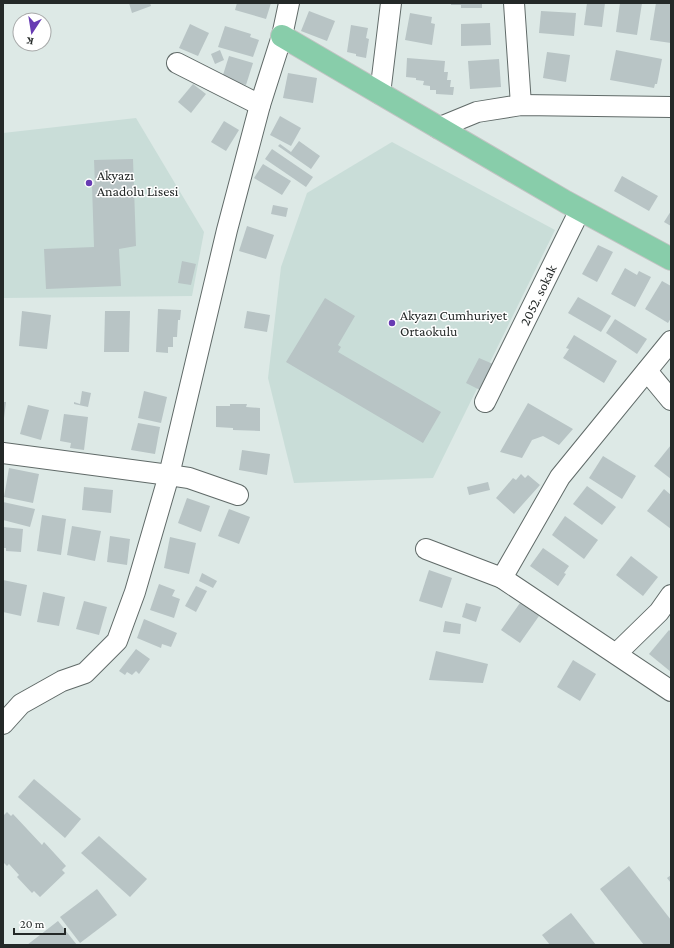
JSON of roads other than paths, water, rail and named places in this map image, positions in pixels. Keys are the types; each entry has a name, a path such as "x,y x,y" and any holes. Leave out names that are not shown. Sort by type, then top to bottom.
{"main road":[{"path":"282,36 580,210 671,259"}],"street":[{"path":"3,724 21,704 62,681 85,672 116,641 135,592 169,475 226,230 260,105 282,36 289,3"},
{"path":"380,94 391,3"},
{"path":"514,3 521,105"},
{"path":"177,63 260,105"},
{"path":"438,128 477,112 521,105 671,107"},
{"name":"2052. sokak","path":"485,402 580,210"},
{"path":"502,578 560,477 671,341"},
{"path":"647,372 671,400"},
{"path":"3,452 189,478 238,495"},
{"path":"426,549 502,578 617,653 671,691"},
{"path":"617,653 659,612 671,595"}],"place":[{"name":"Akyazı Anadolu Lisesi","path":"89,183"},
{"name":"Akyazı Cumhuriyet Ortaokulu","path":"392,323"}]}
